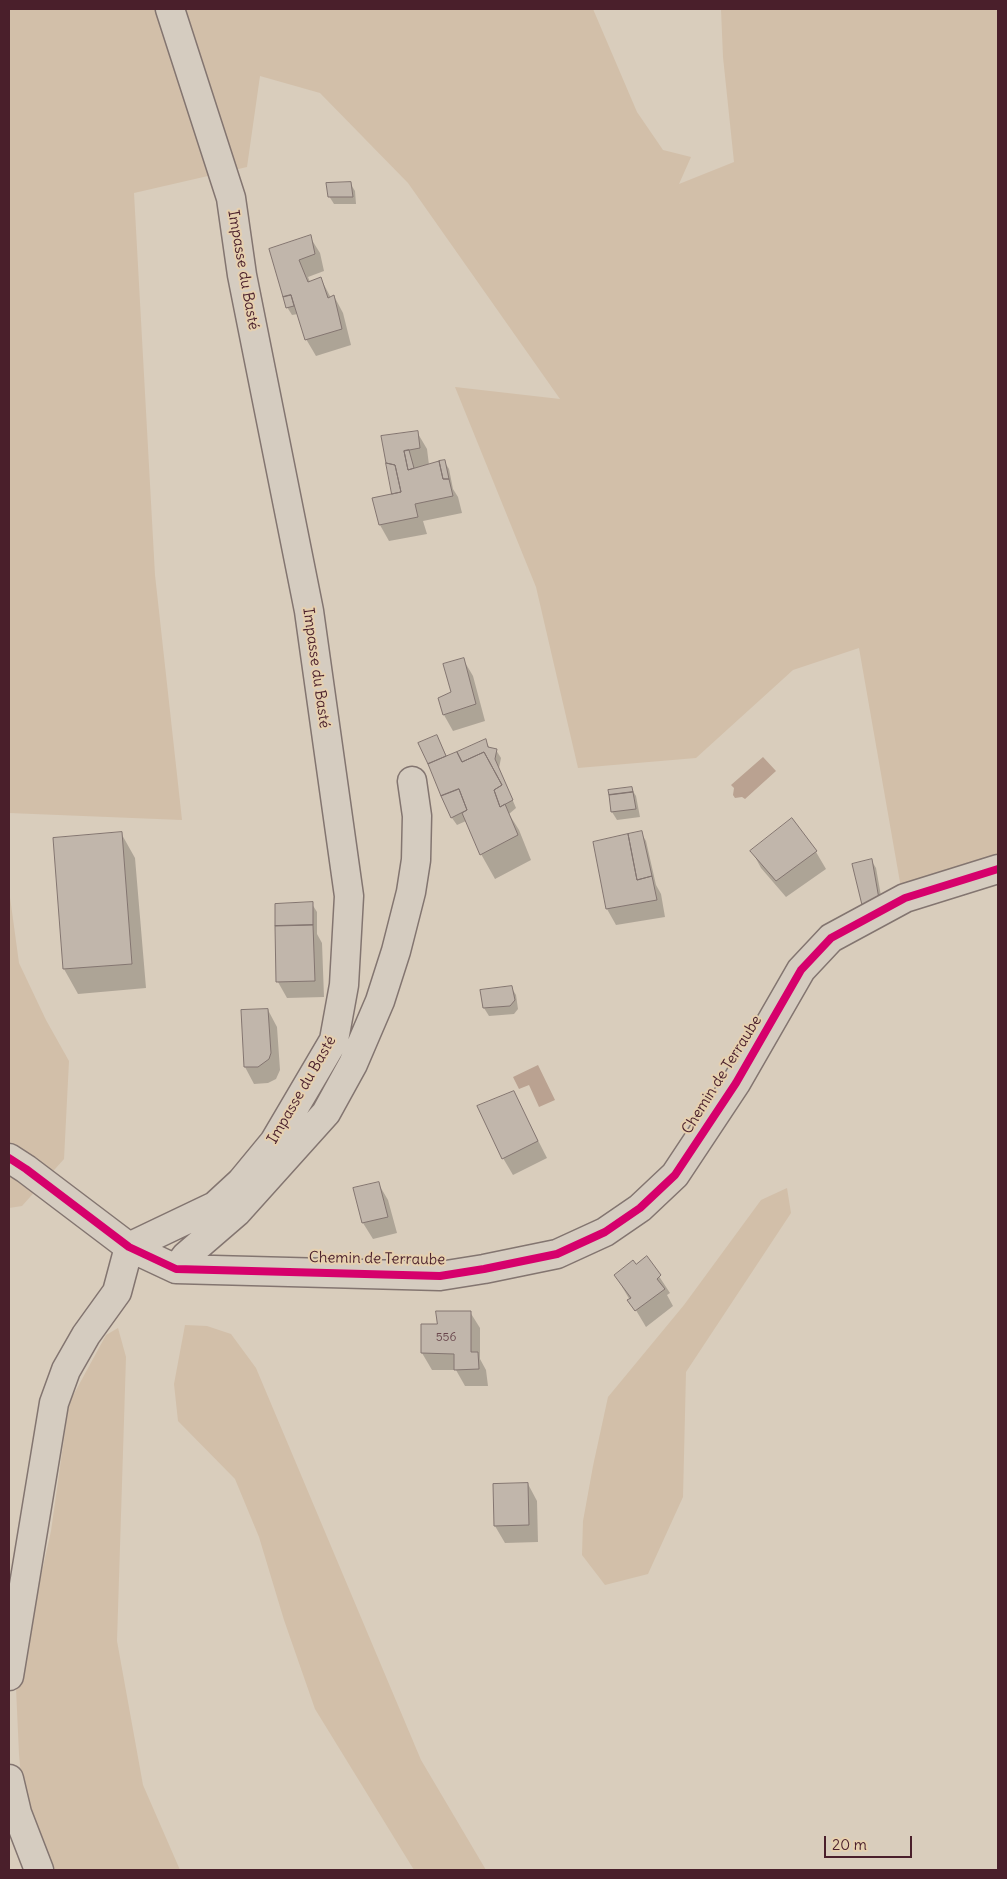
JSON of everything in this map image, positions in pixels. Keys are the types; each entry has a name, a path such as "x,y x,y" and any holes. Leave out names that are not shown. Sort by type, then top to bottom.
{"street":[{"name":"Impasse du Basté","path":"129,1247 214,1206 241,1182 274,1142 334,1040 344,985 349,896 309,612 242,275 231,198 170,9"},
{"path":"176,1269 186,1256 237,1212 326,1113 353,1064 380,1002 396,951 411,892 416,860 417,816 412,781"},
{"name":"Chemin de Terraube","path":"9,1158 129,1247 176,1269 440,1276 557,1254 605,1232 640,1208 675,1175 736,1083 801,970 831,938 905,898 998,869"},
{"path":"9,1676 54,1403 66,1370 86,1335 117,1292 129,1247"},
{"path":"9,1779 17,1813 38,1870"}],"shaded area":[{"path":"9,9 593,9 637,112 663,150 691,157 679,184 734,162 723,57 721,9 998,9 998,857 901,888 859,648 793,670 696,758 578,768 536,587 455,387 560,399 408,183 320,93 260,76 247,167 134,193 155,575 182,820 9,813"},
{"path":"763,757 776,771 745,799 742,797 735,798 733,795 734,788 731,785"},
{"path":"9,890 19,963 46,1020 69,1061 64,1159 22,1206 9,1208"},
{"path":"538,1065 555,1100 539,1107 529,1085 519,1089 513,1077"},
{"path":"787,1188 791,1213 686,1372 683,1497 648,1574 605,1585 582,1555 583,1521 608,1397 684,1305 761,1200"},
{"path":"185,1325 207,1326 231,1334 256,1368 421,1760 486,1870 414,1870 315,1709 284,1620 259,1537 235,1479 178,1421 174,1384"},
{"path":"118,1328 126,1357 117,1641 143,1785 180,1870 48,1870 22,1789 16,1688 51,1531 69,1403 106,1335"}],"building":[{"path":"351,182 353,197 328,197 326,183"},
{"path":"311,235 315,254 299,260 308,282 321,277 328,298 334,295 342,329 305,340 291,295 283,297 269,249"},
{"path":"291,295 294,306 286,308 283,297"},
{"path":"418,431 420,448 404,451 408,470 439,461 443,479 449,479 453,496 415,504 418,517 379,525 372,498 401,492 395,465 386,463 381,436"},
{"path":"409,450 414,468 408,470 404,451"},
{"path":"445,460 449,479 443,479 439,461"},
{"path":"386,463 395,465 401,492 392,494"},
{"path":"464,658 476,704 443,715 438,698 451,692 443,664"},
{"path":"437,735 446,756 428,764 418,743"},
{"path":"486,739 488,747 497,749 495,759 513,800 500,807 494,790 502,785 484,752 462,762 457,752"},
{"path":"457,752 462,762 484,752 502,785 494,790 500,807 505,804 518,835 480,855 462,813 467,810 459,789 441,796 428,764"},
{"path":"632,787 633,792 609,795 608,790"},
{"path":"459,789 467,810 451,818 441,796"},
{"path":"633,792 636,809 611,812 609,795"},
{"path":"792,818 817,851 776,881 750,851"},
{"path":"642,831 652,876 637,880 628,834"},
{"path":"122,832 132,964 63,969 53,838"},
{"path":"628,834 637,880 652,876 657,900 606,909 593,842"},
{"path":"872,859 879,899 862,905 852,864"},
{"path":"313,902 313,925 275,926 275,904"},
{"path":"313,925 315,981 276,982 275,926"},
{"path":"512,986 515,1000 510,1006 483,1008 480,990"},
{"path":"268,1009 271,1053 269,1059 258,1067 244,1067 241,1010"},
{"path":"514,1091 538,1141 502,1159 477,1106"},
{"path":"379,1182 388,1217 362,1223 353,1188"},
{"path":"647,1256 661,1275 657,1279 665,1289 635,1311 627,1300 631,1298 614,1275 633,1260 636,1264"},
{"path":"436,1311 471,1311 471,1352 478,1352 479,1369 454,1370 454,1354 421,1353 421,1324 437,1324"},
{"path":"528,1483 529,1525 494,1526 493,1484"}],"cycle path":[{"path":"9,1158 129,1247 176,1269 440,1276 557,1254 605,1232 640,1208 675,1175 736,1083 801,970 831,938 905,898 998,869"}]}
